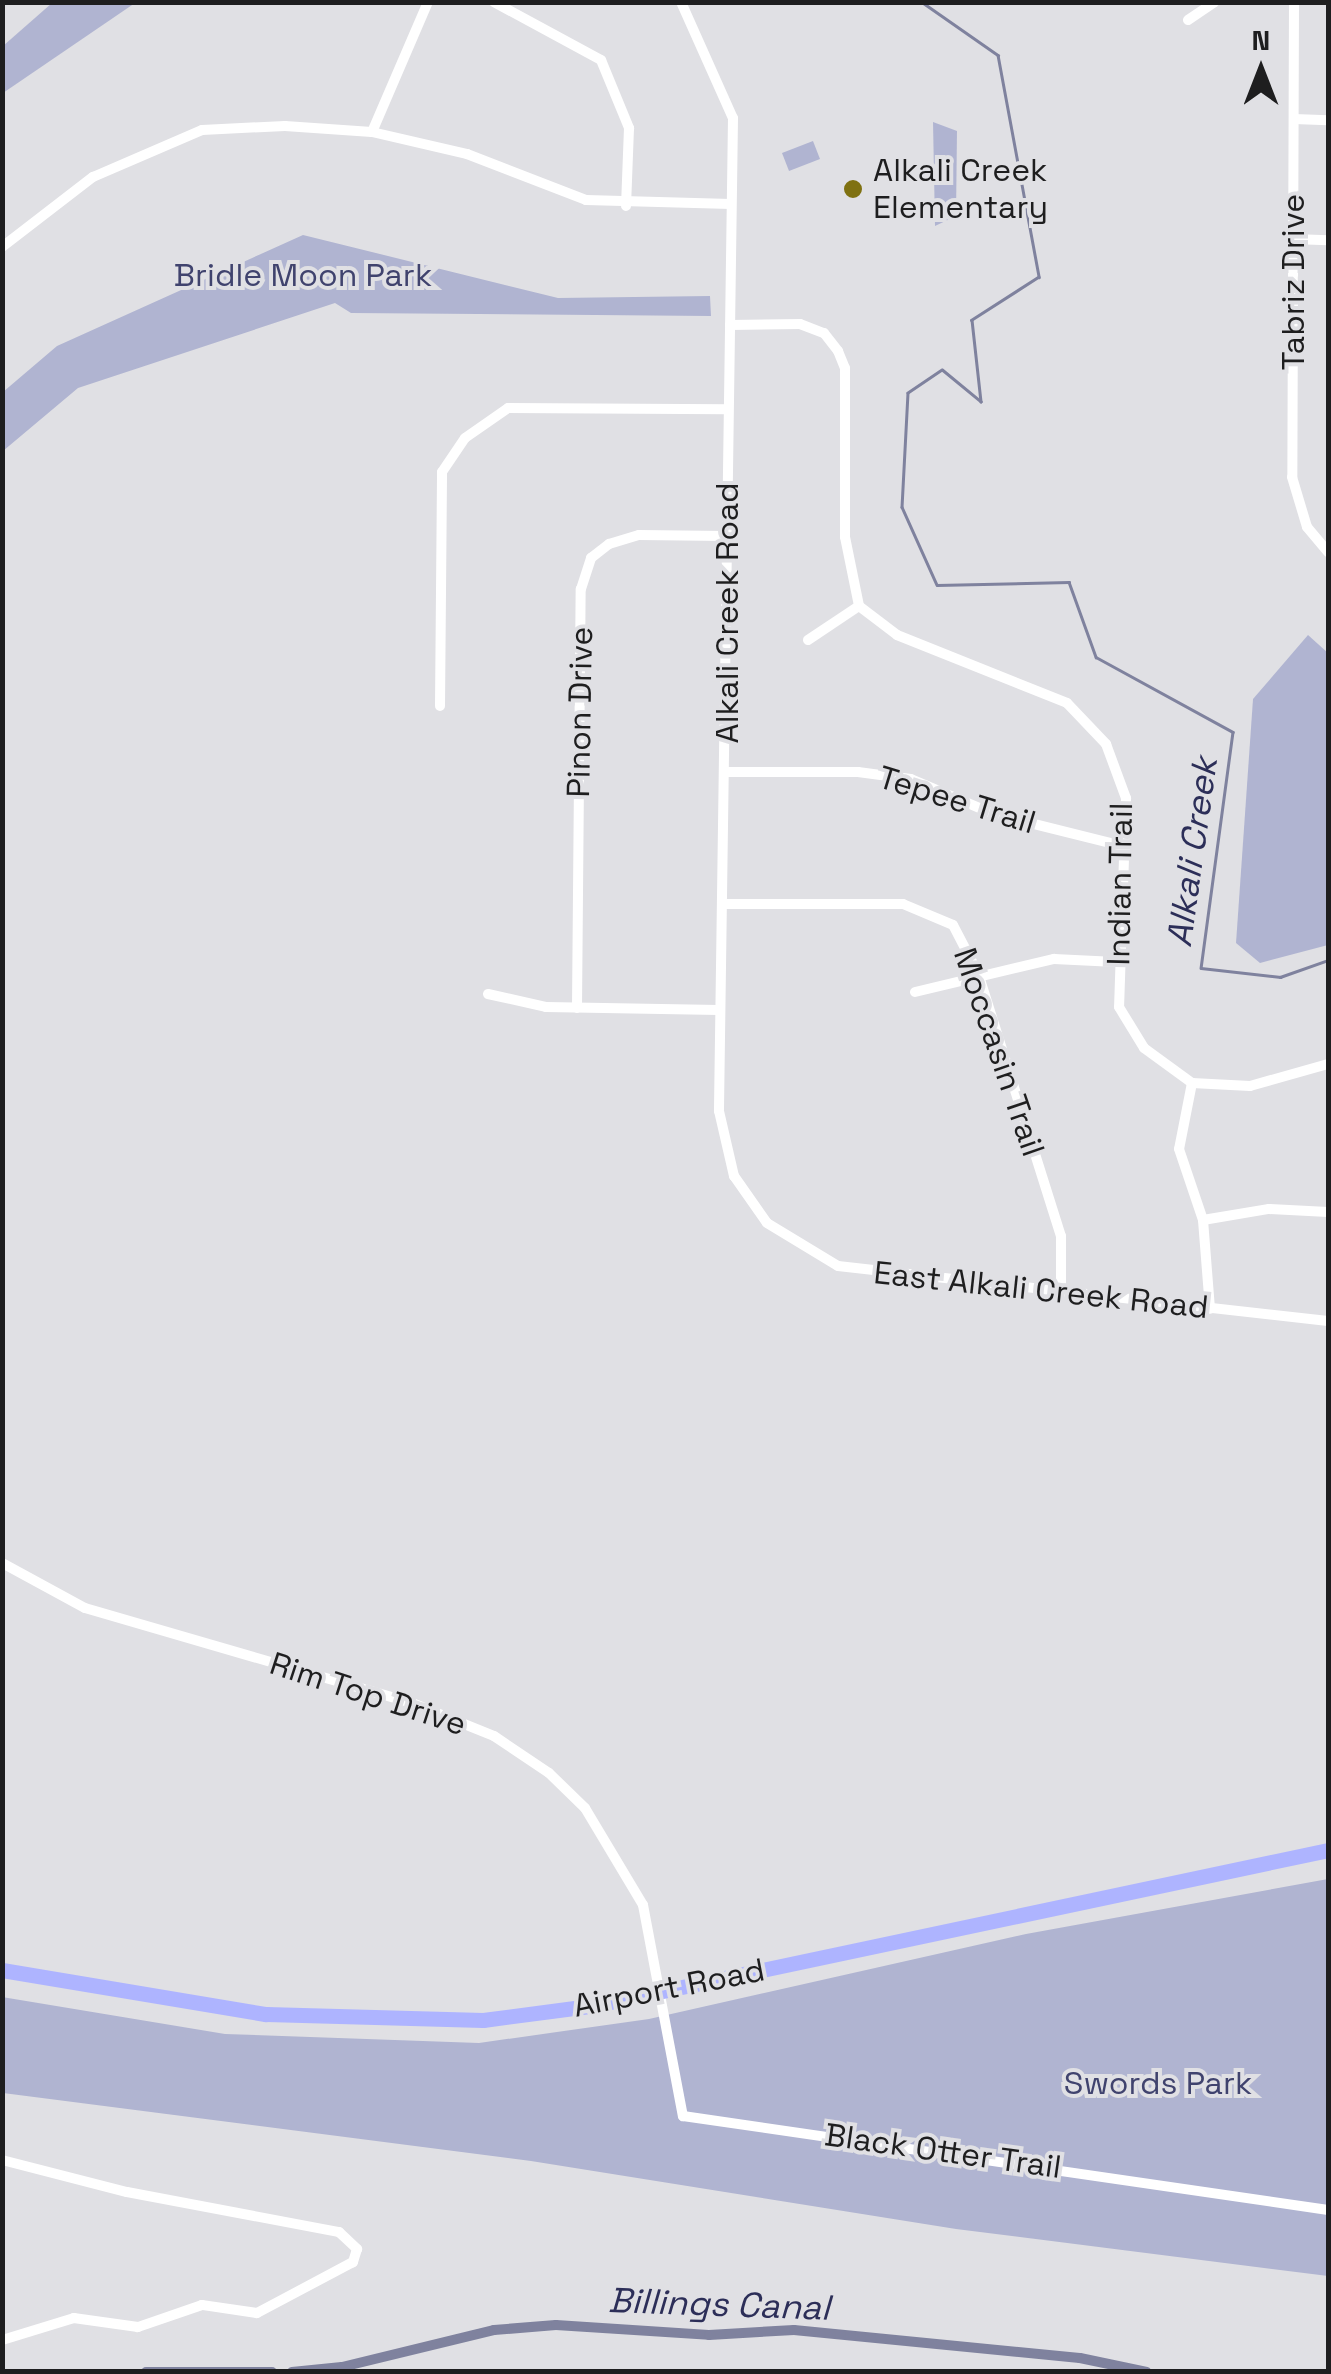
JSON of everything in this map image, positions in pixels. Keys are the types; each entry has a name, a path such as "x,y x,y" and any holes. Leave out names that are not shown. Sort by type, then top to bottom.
{"highway":[{"name":"Airport Road","path":"2,1970 213,2007 410,2022 483,2020 663,1990 1328,1850"}],"street":[{"path":"372,132 428,2"},
{"path":"494,2 601,60 628,128 626,206"},
{"name":"Alkali Creek Road","path":"680,2 733,118 725,536 726,772 719,1010 724,1146 734,1176 766,1222"},
{"path":"1188,20 1214,2"},
{"name":"Tabriz Drive","path":"1294,2 1292,477 1306,528 1328,552"},
{"path":"1294,119 1328,120"},
{"path":"2,247 93,177 202,130 285,126 372,132 468,154 586,200 626,206 731,204"},
{"path":"1294,239 1328,240"},
{"path":"730,325 800,324 824,333 845,368 845,537 859,606 808,640"},
{"path":"440,706 442,472 465,438 508,408 728,409"},
{"name":"Pinon Drive","path":"576,1008 581,589 591,558 609,544 639,535 725,536"},
{"name":"Indian Trail","path":"859,606 897,635 1067,704 1106,744 1126,798 1116,962 1119,1008 1144,1048 1192,1083"},
{"name":"Tepee Trail","path":"726,772 858,772 911,779 994,814 1126,847"},
{"name":"Moccasin Trail","path":"723,904 904,904 952,925 978,973 1061,1236 1061,1292"},
{"path":"916,992 978,973 1054,959 1116,962"},
{"path":"488,994 576,1008 719,1010"},
{"path":"1210,1308 1203,1220 1179,1150 1192,1083 1250,1086 1328,1064"},
{"path":"1203,1220 1268,1208 1328,1212"},
{"name":"East Alkali Creek Road","path":"766,1222 838,1266 1328,1321"},
{"name":"Rim Top Drive","path":"2,1563 85,1608 412,1704 494,1736 586,1808 643,1905 663,1990"},
{"name":"Black Otter Trail","path":"663,1990 684,2116 1328,2210"},
{"path":"2,2160 126,2192 339,2232 357,2250 353,2262 257,2314 202,2305 138,2327 74,2318 2,2340"}],"green space":[{"path":"52,3 135,3 3,93 3,46"},
{"path":"933,122 957,131 956,216 935,226"},
{"path":"813,141 820,159 789,171 782,153"},
{"name":"Bridle Moon Park","path":"303,235 558,298 710,296 711,316 351,313 335,303 78,388 3,451 3,392 57,346"},
{"path":"1308,635 1328,653 1328,945 1260,963 1236,943 1253,699"},
{"name":"Swords Park","path":"1328,1879 1328,2276 956,2229 531,2161 3,2093 2,1997 225,2034 479,2043 649,2019 1026,1934"}],"waterway":[{"name":"Alkali Creek","path":"922,2 998,55 1039,277 972,320 981,402 942,370 908,393 902,507 937,585 1069,582 1096,657 1233,732 1201,968 1280,977 1328,960"},
{"name":"Billings Canal","path":"292,2372 342,2367 494,2330 556,2325 709,2335 794,2330 1080,2358 1147,2372"},
{"name":"Billings Canal","path":"146,2372 272,2372"}],"place":[{"name":"Alkali Creek Elementary","path":"853,189"}]}
